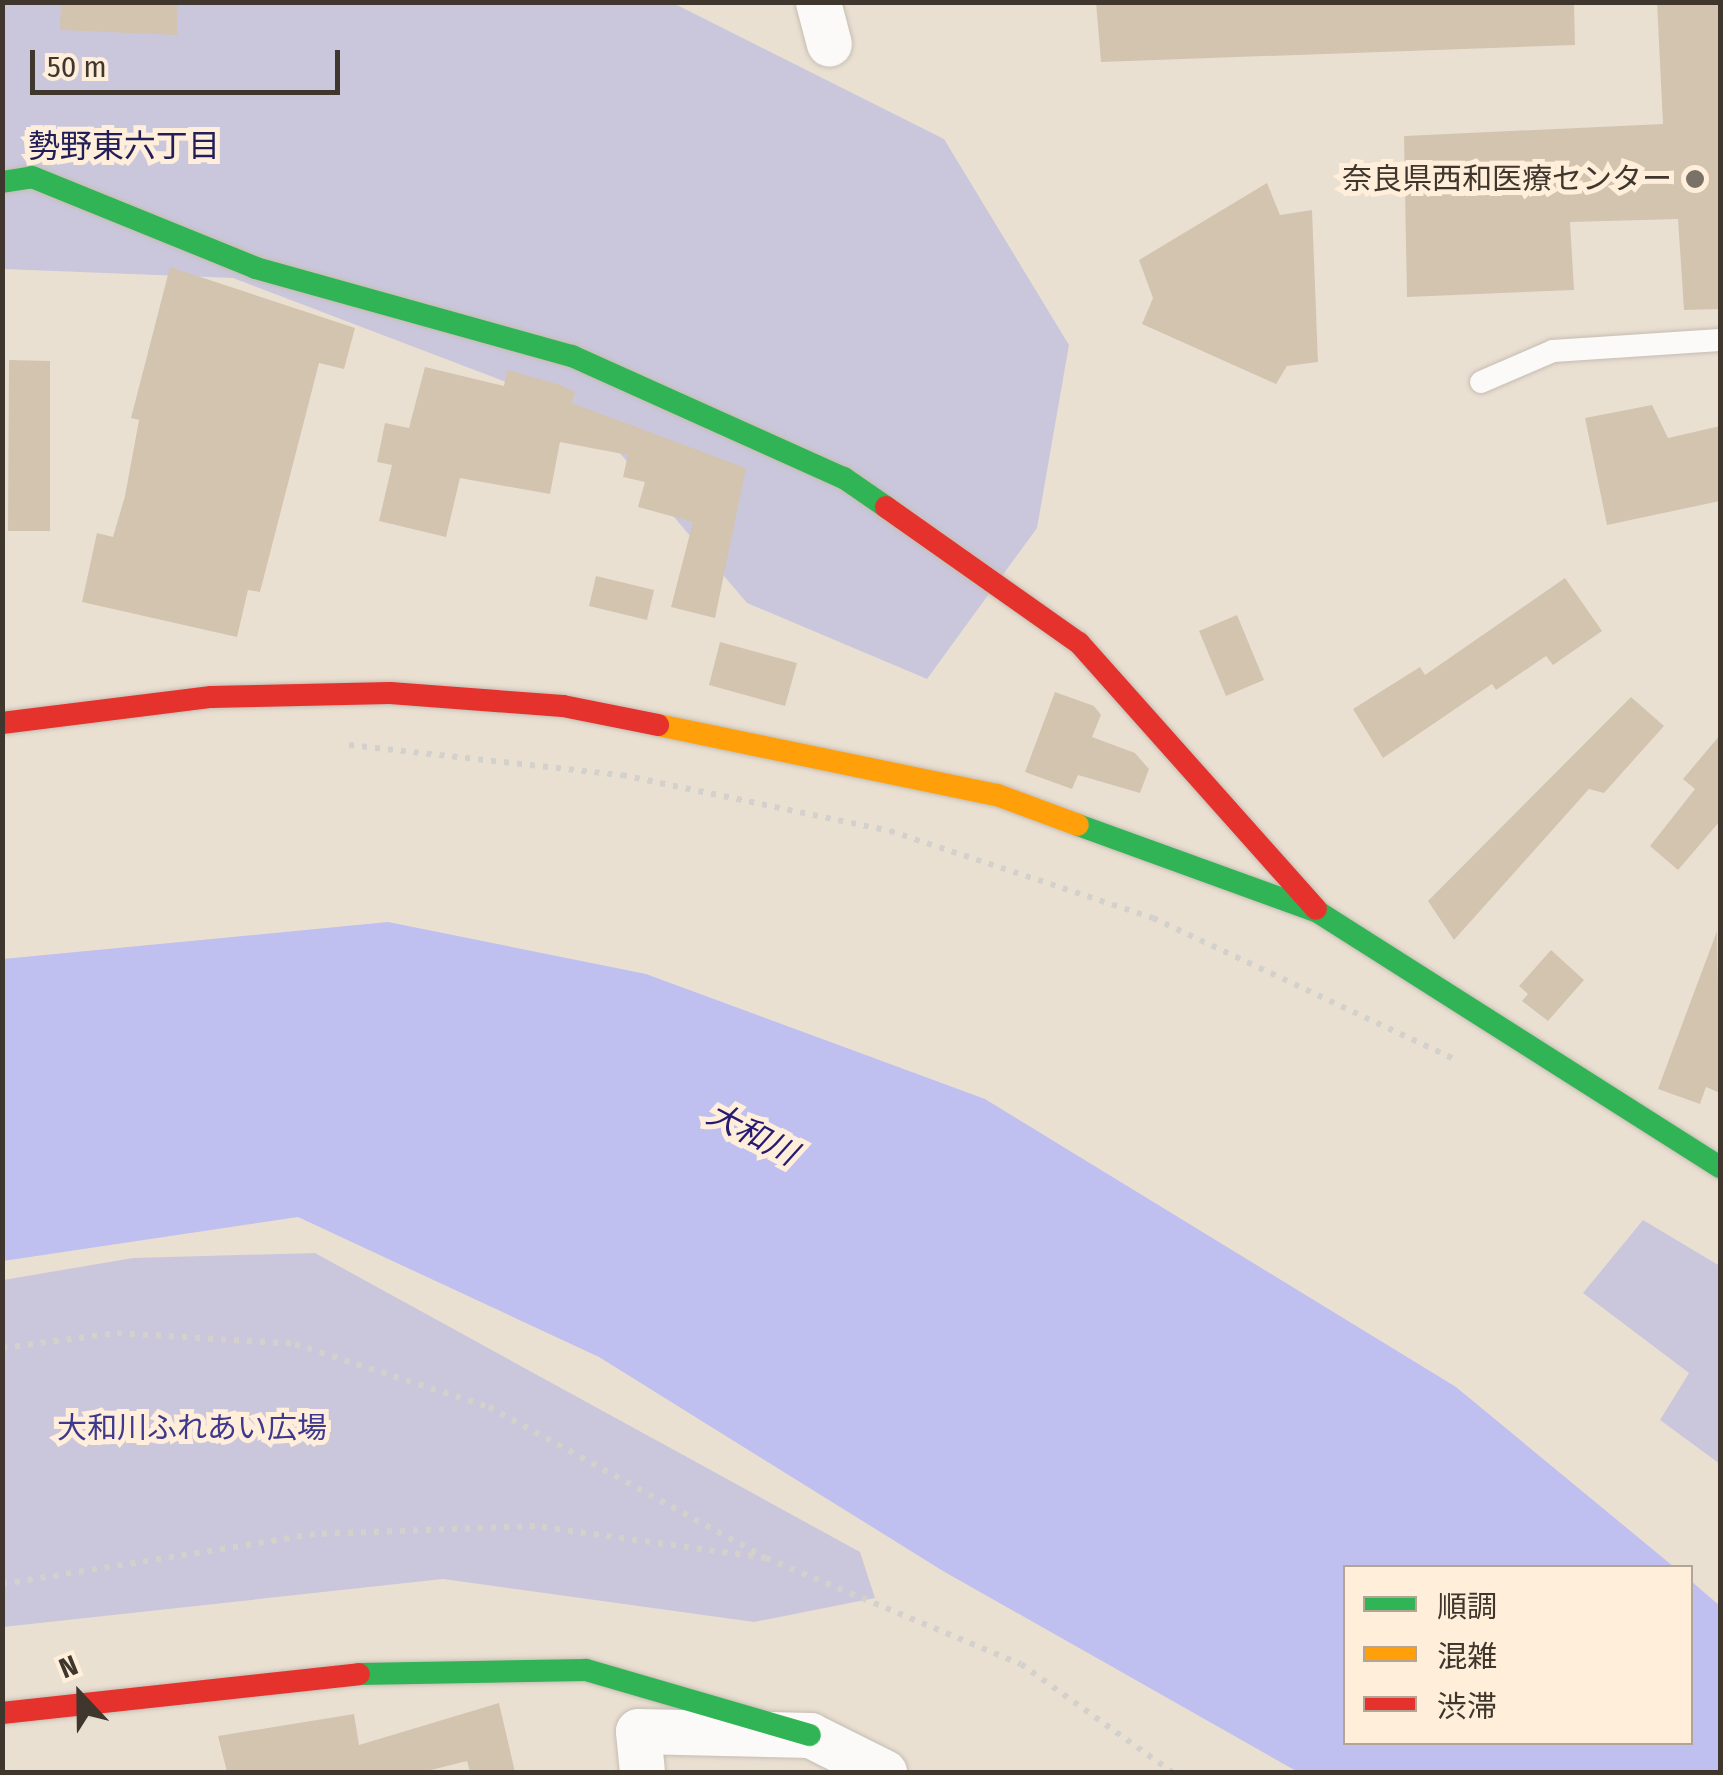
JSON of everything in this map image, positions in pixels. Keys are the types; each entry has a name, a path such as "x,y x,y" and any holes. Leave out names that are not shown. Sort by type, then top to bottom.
{"street":[{"path":"2,182 32,177 256,268 572,356 844,478 1079,643 1318,912"},
{"path":"2,723 211,697 390,693 563,706 997,795 1318,912 1720,1168"},
{"path":"2,1713 397,1670 586,1670 810,1735 884,1772"},
{"path":"642,1772 638,1731 810,1735"}],"lane":[{"path":"1481,382 1553,352 1720,340"}],"path":[{"path":"338,744 622,775 890,832 1153,918 1464,1064"},
{"path":"2,1348 117,1333 294,1344 489,1407 766,1558 1022,1664 1172,1772"},
{"path":"2,1584 316,1534 535,1526 766,1558"}],"green space":[{"path":"3,3 673,3 944,139 1069,345 1037,528 927,679 747,603 585,412 233,278 3,269"},
{"path":"1643,1220 1720,1266 1720,1464 1660,1420 1689,1373 1583,1293"},
{"name":"大和川ふれあい広場","path":"315,1253 860,1552 875,1598 754,1622 443,1579 3,1627 3,1280 133,1258"}],"water":[{"name":"大和川","path":"388,922 646,974 985,1099 1456,1387 1672,1565 1343,1565 1343,1745 1693,1745 1693,1583 1720,1606 1720,1772 1298,1772 943,1571 599,1357 298,1217 3,1261 3,959"}],"building":[{"path":"61,2 177,2 177,35 60,30"},
{"path":"1096,2 1574,2 1575,45 1101,62"},
{"path":"1657,2 1720,2 1720,309 1684,310 1678,219 1570,222 1574,290 1407,297 1404,136 1663,124"},
{"path":"1267,183 1280,215 1312,210 1318,362 1287,366 1276,384 1142,324 1153,298 1139,260"},
{"path":"170,267 355,328 344,369 319,363 260,592 248,590 237,637 82,602 97,533 113,537 125,496 139,420 131,418"},
{"path":"9,360 50,361 50,531 8,531"},
{"path":"425,367 504,386 507,370 561,385 575,392 572,403 746,468 715,618 671,607 693,522 638,507 645,482 623,477 628,455 560,442 550,494 460,478 446,537 379,521 392,465 377,462 385,423 409,428"},
{"path":"1652,405 1668,438 1720,426 1720,501 1607,525 1585,418"},
{"path":"596,576 654,590 647,620 589,606"},
{"path":"1565,578 1602,631 1553,665 1546,656 1496,690 1492,684 1383,758 1353,709 1420,667 1425,675"},
{"path":"1237,615 1264,680 1226,696 1199,631"},
{"path":"720,642 797,663 785,706 709,685"},
{"path":"1055,692 1094,706 1101,715 1092,737 1135,753 1149,769 1140,793 1078,775 1072,789 1025,772"},
{"path":"1631,697 1664,726 1604,793 1589,789 1454,940 1428,901"},
{"path":"1720,735 1720,821 1678,870 1650,846 1695,789 1683,779"},
{"path":"1717,931 1720,1093 1706,1087 1700,1104 1658,1089"},
{"path":"1551,950 1584,980 1548,1021 1522,1001 1528,994 1519,986"},
{"path":"499,1703 515,1772 470,1772 467,1761 423,1772 227,1772 218,1736 354,1714 359,1745"}],"traffic: fast":[{"path":"2,182 32,177 256,268 572,356 844,478 886,507"},
{"path":"1078,825 1318,912 1720,1167"},
{"path":"359,1674 586,1670 810,1735"}],"traffic: slow":[{"path":"658,725 997,795 1078,825"}],"traffic: jam":[{"path":"886,507 1079,643 1316,909"},
{"path":"2,723 211,697 390,693 563,706 658,725"},
{"path":"2,1713 359,1674"}],"place":[{"name":"奈良県西和医療センター","path":"1695,179"}],"district":[{"name":"勢野東六丁目","path":"124,146"}]}
